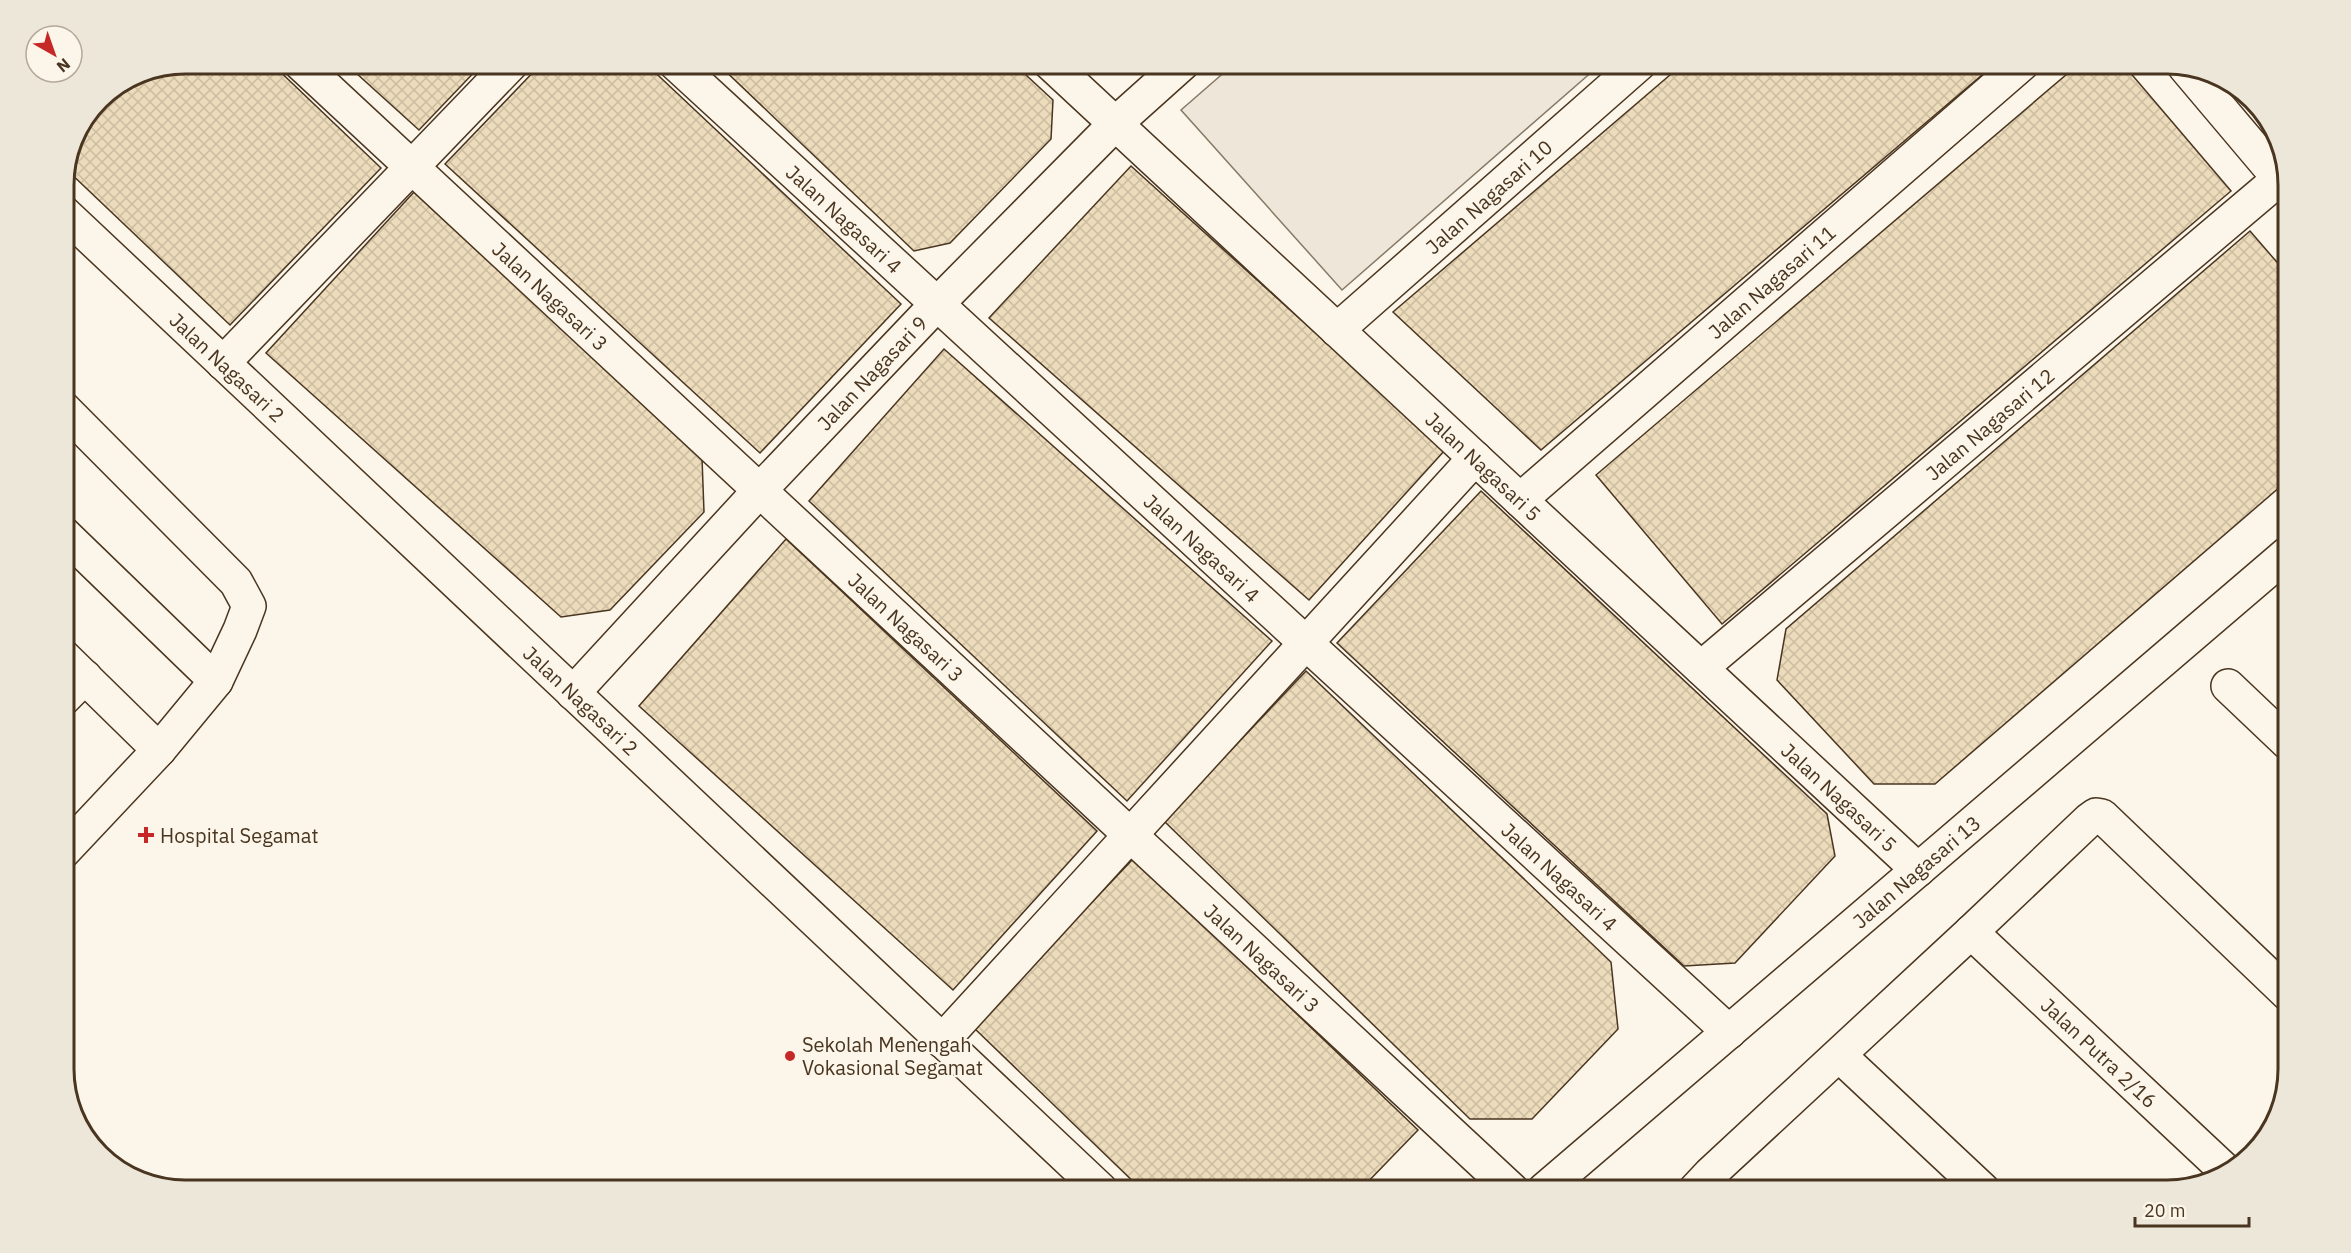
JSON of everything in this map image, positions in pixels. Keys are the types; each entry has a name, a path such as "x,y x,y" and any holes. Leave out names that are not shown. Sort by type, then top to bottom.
{"street":[{"name":"Jalan Nagasari 3","path":"312,74 1501,1180"},
{"path":"223,363 502,74"},
{"name":"Jalan Nagasari 4","path":"687,74 1729,1032"},
{"name":"Jalan Nagasari 5","path":"1062,74 1918,870"},
{"name":"Jalan Nagasari 9","path":"573,693 760,490 937,304 1115,123 1171,74"},
{"name":"Jalan Nagasari 10","path":"1337,330 1628,74"},
{"name":"Jalan Nagasari 11","path":"1520,500 2010,74"},
{"path":"2193,76 2277,177"},
{"name":"Jalan Nagasari 12","path":"1701,668 2277,189"},
{"name":"Jalan Nagasari 2","path":"74,222 1090,1180"},
{"path":"74,419 236,582 249,606 216,681 159,750 74,840"},
{"path":"942,1041 1474,458"},
{"path":"74,544 216,681"},
{"name":"Jalan Nagasari 13","path":"1557,1180 2277,562"},
{"path":"74,679 159,750"},
{"path":"2228,686 2278,733"},
{"path":"1716,1180 1839,1055 2096,815 2102,816 2278,984"},
{"name":"Jalan Putra 2/16","path":"1971,932 2221,1165"},
{"path":"1839,1055 1972,1180"}],"shaded area":[{"path":"1222,74 1589,74 1342,290 1181,110"}],"building":[{"path":"177,74 283,74 381,168 230,325 74,177 79,149 88,129 101,111 129,88 149,79"},
{"path":"357,74 472,74 419,130"},
{"path":"531,74 657,74 901,304 760,453 445,164"},
{"path":"729,74 1025,74 1053,100 1051,139 950,243 914,251"},
{"path":"1671,74 1983,74 1541,450 1393,312"},
{"path":"2067,74 2131,74 2231,191 1722,624 1596,475"},
{"path":"1131,166 1445,450 1309,600 989,318"},
{"path":"414,192 702,458 704,512 610,610 561,617 266,353"},
{"path":"2250,231 2277,262 2277,489 1935,784 1874,784 1777,680 1786,629"},
{"path":"944,349 1272,641 1127,801 809,501"},
{"path":"1481,491 1827,814 1835,856 1735,963 1684,966 1337,643"},
{"path":"786,539 1097,831 953,990 639,706"},
{"path":"1306,671 1611,962 1618,1029 1532,1119 1470,1119 1164,821"},
{"path":"1134,858 1418,1130 1370,1180 1132,1180 973,1027"}],"place":[{"name":"Hospital Segamat","path":"146,835"},
{"name":"Sekolah Menengah Vokasional Segamat","path":"790,1056"}]}
